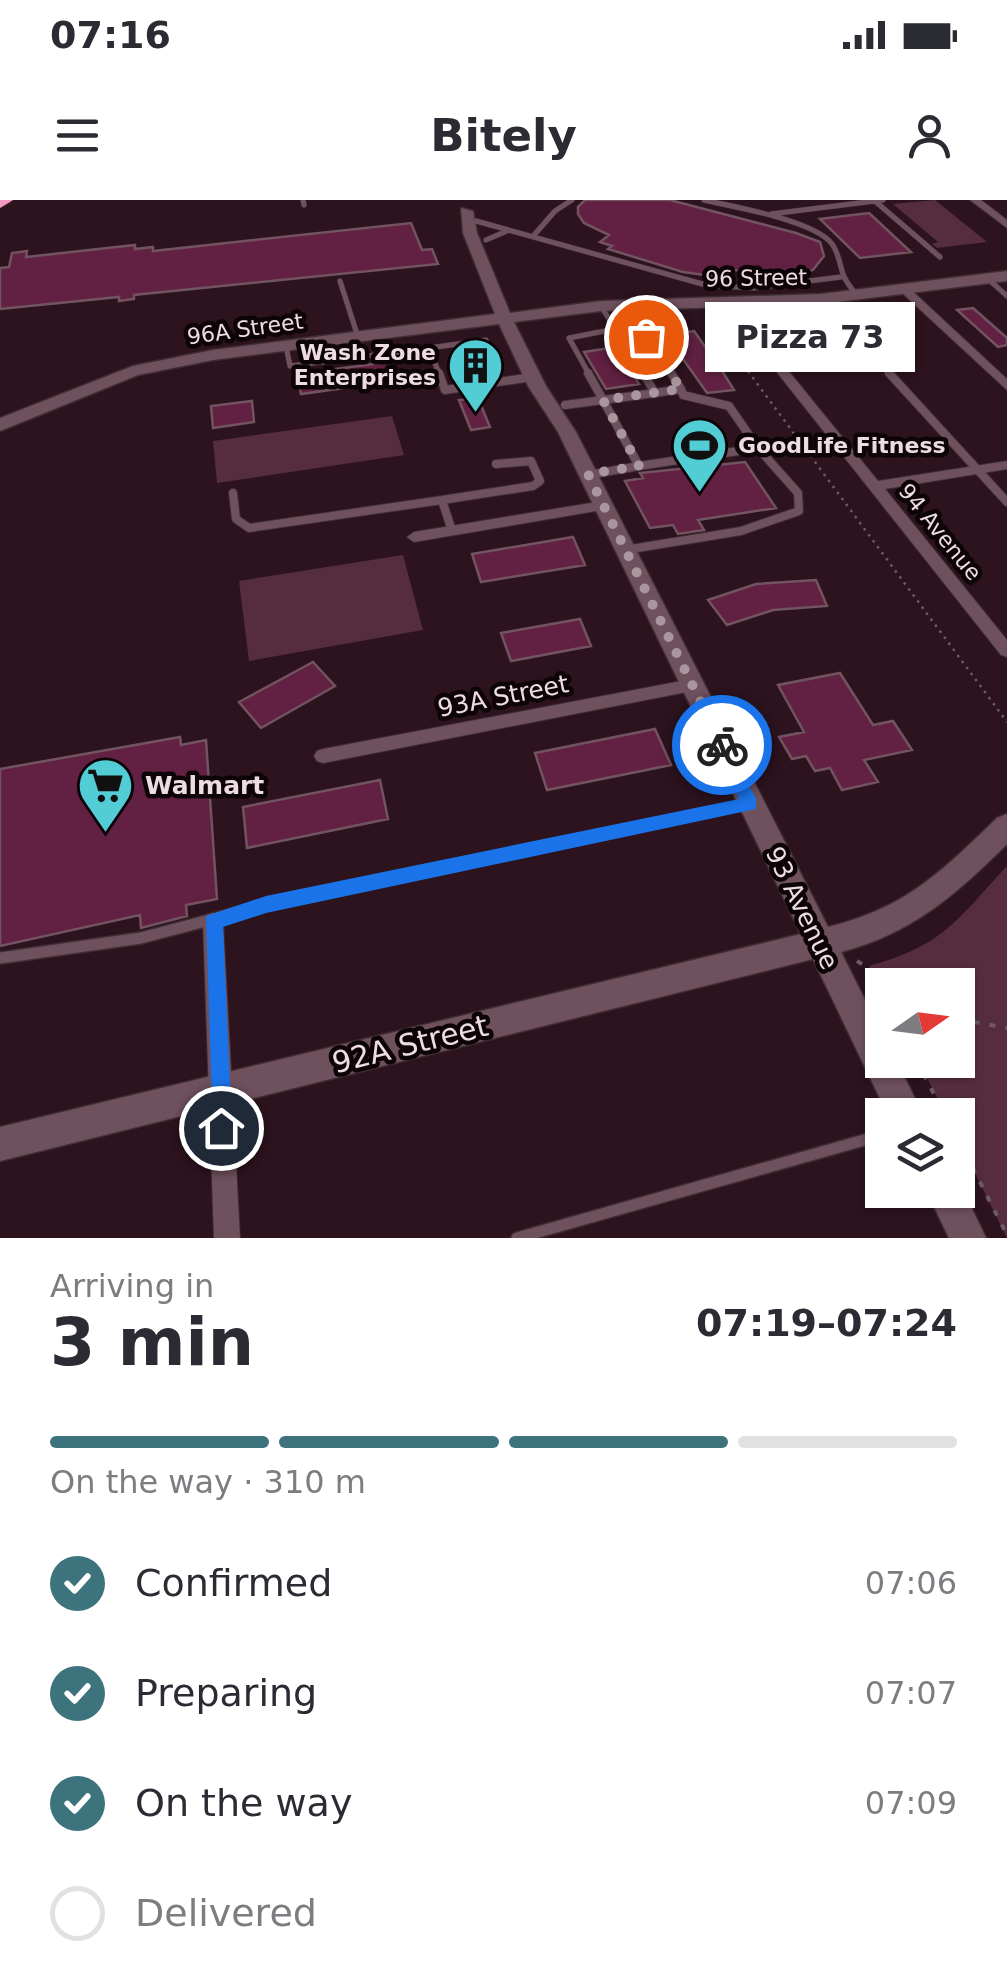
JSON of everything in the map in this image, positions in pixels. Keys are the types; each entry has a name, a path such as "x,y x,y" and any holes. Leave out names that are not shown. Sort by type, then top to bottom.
{"street":[{"path":"975,200 1007,224"},
{"name":"93 Avenue","path":"468,210 486,240 532,377 567,432 898,1098"},
{"name":"93 Avenue","path":"468,210 470,233 565,405 567,432"},
{"name":"96 Street","path":"514,317 601,306 821,298 1007,276"},
{"path":"904,289 1007,386"},
{"name":"94 Avenue","path":"726,302 1007,651"},
{"name":"96A Street","path":"0,425 133,371 358,337 402,340 514,317"},
{"path":"875,486 1007,464"},
{"path":"414,537 603,506"},
{"name":"93A Street","path":"323,756 692,685"},
{"name":"92A Street","path":"0,1144 873,930 920,906 1007,826"},
{"path":"213,922 227,1238"},
{"path":"953,1208 968,1238"}],"lane":[{"path":"535,234 552,210 572,200"},
{"path":"704,200 823,235 834,246 840,277 858,294"},
{"path":"763,215 880,201 940,257"},
{"path":"468,210 509,231 535,234 706,285 753,288 840,277"},
{"path":"486,240 509,231"},
{"path":"986,278 1007,296"},
{"path":"340,281 358,337"},
{"path":"821,298 1007,502"},
{"path":"601,306 654,393"},
{"path":"625,550 741,531 800,511 798,494 758,448 729,406 684,396 646,337 617,332 569,338 639,466"},
{"path":"286,346 290,366 402,340 428,348 486,340"},
{"path":"428,348 445,390 532,377"},
{"path":"565,405 681,389"},
{"path":"588,474 758,448"},
{"path":"233,494 236,519 239,525 249,528 533,486 540,481 531,462 496,464"},
{"path":"442,500 452,531"},
{"path":"0,958 38,949 125,940 213,922 266,905 750,804"},
{"path":"517,1238 865,1140"}],"path":[{"path":"704,311 1007,722"},
{"path":"857,961 868,968"},
{"path":"975,1023 1007,1028"},
{"path":"975,1173 1007,1235"}],"shaded area":[{"path":"935,200 987,242 937,248 932,244 938,242 893,204"},
{"path":"392,416 404,455 217,483 213,441"},
{"path":"403,555 423,630 249,661 239,581"},
{"path":"1007,866 1007,1238 975,1173 975,1098 937,1098 927,1078 975,1078 975,968 869,966 932,940 961,916"}],"building":[{"path":"585,200 670,200 796,233 820,242 824,256 813,270 794,275 733,270 725,278 683,272 608,249 612,246 600,242 609,235 584,223 578,214 578,207"},
{"path":"869,213 911,252 860,258 820,219"},
{"path":"411,223 422,250 432,249 438,264 134,295 134,299 119,301 119,297 0,309 0,268 9,267 12,253 27,251 26,257 135,245 135,249 153,247 153,251"},
{"path":"973,308 1007,338 1007,345 998,347 957,310"},
{"path":"694,331 734,390 707,393 666,335"},
{"path":"616,347 639,384 606,389 584,352"},
{"path":"494,350 501,366 459,372 454,359"},
{"path":"388,362 395,381 301,394 297,374"},
{"name":"Wash Zone Enterprises","path":"478,398 490,427 471,430 459,400"},
{"path":"252,401 254,422 213,428 211,406"},
{"name":"GoodLife Fitness","path":"745,462 776,508 698,520 704,530 678,534 673,525 650,528 625,481 643,478 640,473"},
{"path":"573,537 585,565 481,582 472,554"},
{"path":"816,580 827,606 773,610 727,625 708,600 756,584"},
{"path":"580,619 591,646 511,661 501,633"},
{"path":"313,662 335,686 261,728 239,702"},
{"path":"840,673 873,725 893,721 912,750 864,760 878,782 842,790 830,768 815,771 806,756 792,759 779,737 804,732 778,685"},
{"path":"655,729 671,765 547,790 535,753"},
{"name":"Walmart","path":"180,737 181,745 206,740 217,899 186,905 187,916 141,928 140,915 0,946 0,769"},
{"path":"380,780 388,819 247,848 243,807"}],"way so far":[{"path":"646,337 681,389 603,400 639,466 588,474 722,745"}],"place":[{"name":"Pizza 73","path":"646,337"},
{"name":"Wash Zone Enterprises","path":"475,414"},
{"name":"GoodLife Fitness","path":"699,494"},
{"name":"Walmart","path":"106,834"}],"route":[{"path":"221,1128 213,922 266,905 750,804 722,745"}]}
